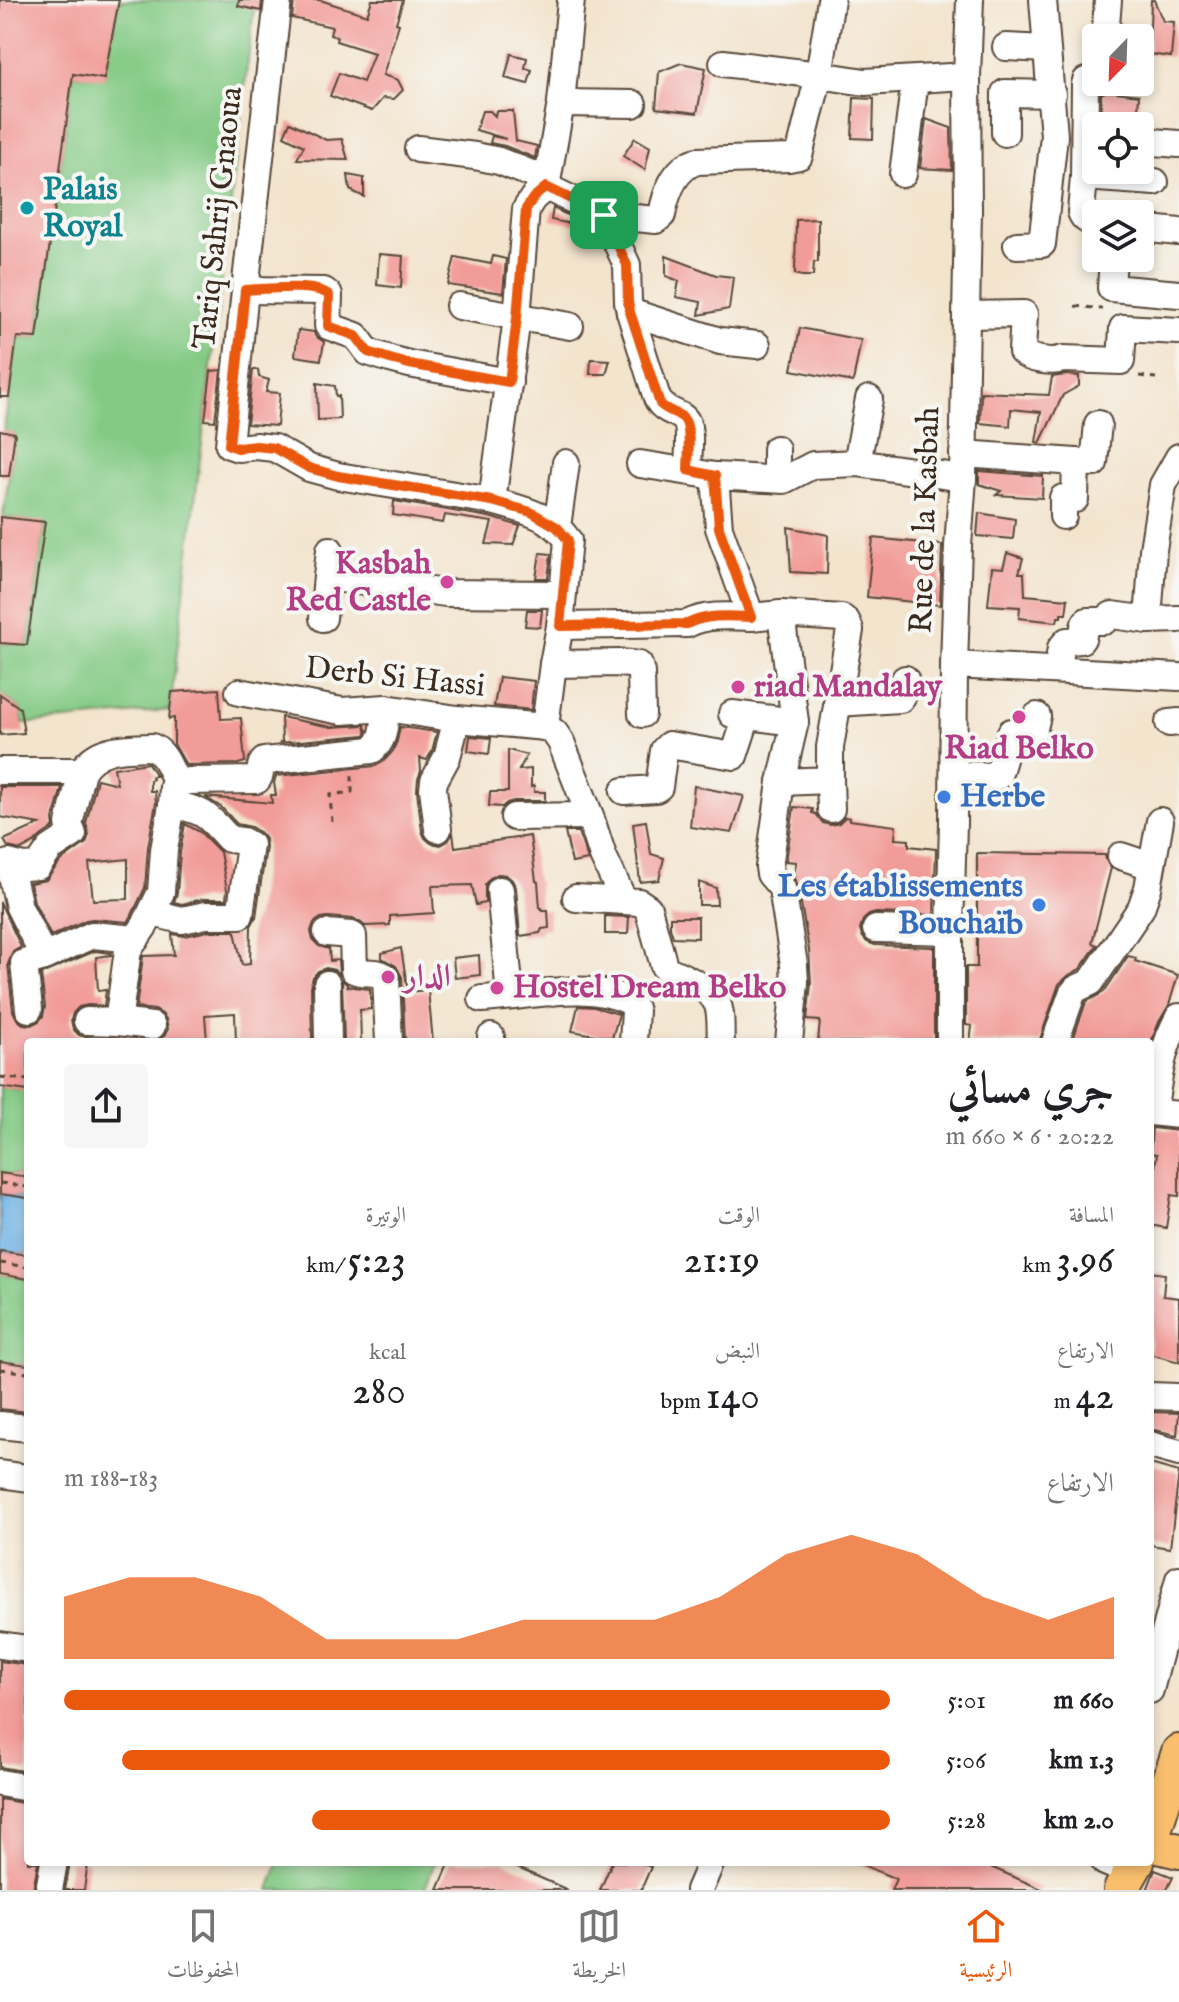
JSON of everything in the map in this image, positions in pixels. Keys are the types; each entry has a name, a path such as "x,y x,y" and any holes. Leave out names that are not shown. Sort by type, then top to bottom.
{"main road":[{"path":"1154,1830 1179,1752"},
{"path":"1154,1844 1179,1851"}],"street":[{"name":"Tariq Sahrij Gnaoua","path":"278,0 229,443 238,448 274,448 309,468 338,476 492,501"},
{"path":"571,0 561,103 546,183 526,209 517,318 492,501 531,512 557,527 568,540 560,626 545,727 554,732 561,742 603,856 624,901"},
{"path":"418,149 487,158 546,183 604,215 656,220 668,189 684,166 697,161 799,156 819,75 831,0"},
{"name":"Rue de la Kasbah","path":"950,1038 954,665 963,466 970,0"},
{"path":"1017,245 1042,244 1054,136 1043,0"},
{"path":"1106,24 1108,0"},
{"path":"1006,47 1046,49"},
{"path":"723,63 865,82 967,76"},
{"path":"903,174 915,80"},
{"path":"1005,133 1005,93 1052,94"},
{"path":"561,103 633,104"},
{"path":"1154,142 1179,144"},
{"path":"604,215 627,265 630,312 660,404 683,418 688,425 688,470"},
{"path":"1154,229 1179,232"},
{"path":"1112,272 1111,288 1179,294"},
{"path":"245,290 324,291 330,300 328,326 356,336 368,352 409,364 509,382"},
{"path":"459,306 570,326"},
{"path":"630,312 720,341 757,345"},
{"path":"966,315 1030,315 1022,352 1027,357 1058,361 1121,361 1123,328 1179,331"},
{"path":"857,463 869,399"},
{"path":"640,464 715,476 784,480 813,465 1094,463 1098,424"},
{"path":"776,449 776,479"},
{"path":"1148,620 1167,533 1163,485 1179,458"},
{"path":"1063,516 1063,498 1075,499 1076,462"},
{"path":"557,527 566,463"},
{"path":"715,476 719,528 751,617"},
{"path":"323,618 330,550"},
{"path":"327,577 446,593 562,594"},
{"path":"781,614 795,722 781,782 769,867 770,874 782,888 794,965 789,1038"},
{"path":"560,626 687,624 698,618 781,614 842,618 850,630 830,747 831,809"},
{"path":"1058,669 1061,648 1067,641 1081,640 1087,621 1104,621 1112,615 1148,620 1179,619"},
{"path":"553,664 639,665 642,714"},
{"path":"954,665 1179,677"},
{"path":"837,703 900,699 905,679"},
{"name":"Derb Si Hassi","path":"239,692 342,711 386,708 457,719 545,727"},
{"path":"174,794 189,781 257,780 264,761 372,750 380,744 383,736 386,708"},
{"path":"624,791 659,787 664,750 669,745 734,756 738,715 795,722"},
{"path":"954,775 998,776 1011,732 1033,732 1037,716"},
{"path":"438,829 434,781 444,765 457,719"},
{"path":"44,957 19,907 9,863 24,867 38,866 50,849 73,834 69,824 82,771 89,760 111,749 157,749 162,754 174,794 164,850 161,892 152,913 128,950 118,1022"},
{"path":"0,771 82,771"},
{"path":"781,782 830,780"},
{"path":"152,913 182,920 206,915 240,926 250,845 229,839 213,819 187,807 174,794"},
{"path":"514,817 590,816"},
{"path":"1056,1038 1072,994 1091,982 1141,908 1151,866 1166,827"},
{"path":"1121,856 1151,866"},
{"path":"500,890 510,995"},
{"path":"576,898 639,902 648,908 664,966 708,992 716,1001 721,1038"},
{"path":"876,929 950,931"},
{"path":"327,933 353,936 354,970 379,973 386,978 389,1038"},
{"path":"29,1009 24,963 92,935 136,939"},
{"path":"327,984 328,1038"},
{"path":"482,999 579,991 608,993 632,1002 635,1011 633,1038"},
{"path":"1161,1113 1163,1051 1179,1017"},
{"path":"87,1021 152,1026"},
{"path":"0,1425 24,1428"},
{"path":"1154,1446 1179,1453"},
{"path":"0,1474 24,1477"},
{"path":"1154,1675 1179,1579"},
{"path":"0,1645 24,1648"},
{"path":"0,1783 24,1787"},
{"path":"49,1890 53,1866"},
{"path":"699,1890 709,1866"}],"path":[{"path":"332,822 330,795 352,792 351,753"},
{"path":"0,1077 24,1080"},
{"path":"0,1183 24,1186"},
{"path":"0,1263 24,1266"},
{"path":"0,1369 24,1372"}],"green space":[{"path":"119,0 255,0 170,710 23,724 20,708 0,694 0,643 27,645 45,523 3,517 15,434 4,431 17,337 37,338 73,74 104,78"},
{"path":"0,1087 24,1090 24,1176 0,1173"},
{"path":"0,1274 24,1278 24,1364 0,1361"},
{"path":"278,1866 433,1866 424,1890 269,1890"}],"water":[{"path":"0,1194 24,1198 24,1254 0,1251"}],"building":[{"name":"Palais Royal","path":"0,0 119,0 104,79 73,74 37,338 17,337 9,397 0,397"},
{"path":"239,0 262,0 261,11 238,6"},
{"path":"294,0 320,0 367,15 372,0 403,0 383,75 398,80 403,90 394,99 383,98 372,111 330,96 339,73 363,82 374,53 336,41 337,37 330,35 332,27 292,18"},
{"path":"1151,0 1154,0 1163,21 1174,22 1171,57 1154,55 1154,24 1150,24"},
{"path":"511,54 527,58 525,68 532,70 528,84 505,78"},
{"path":"681,63 706,68 697,113 656,108 659,72"},
{"path":"1101,96 1139,96 1138,112 1101,112"},
{"path":"854,98 874,99 873,139 852,138"},
{"path":"482,111 490,111 495,116 496,111 513,111 516,141 537,146 535,158 490,143 492,136 506,139 476,130"},
{"path":"926,119 951,128 952,170 920,168"},
{"path":"290,122 326,140 342,139 348,160 297,159 304,146 284,136"},
{"path":"635,138 650,147 645,170 623,156"},
{"path":"348,175 364,178 364,197 350,190"},
{"path":"553,208 592,227 592,228 551,220"},
{"path":"818,219 818,262 814,262 813,276 795,274 796,220"},
{"path":"379,254 403,256 401,288 377,285"},
{"path":"493,256 506,259 503,293 448,285 455,257 491,264"},
{"path":"666,256 716,275 733,277 729,309 699,315 701,302 676,297 679,281 666,276"},
{"path":"800,328 861,340 853,382 792,370"},
{"path":"298,330 314,332 324,342 321,360 295,356"},
{"path":"591,359 610,360 606,374 590,374"},
{"path":"221,370 215,421 205,420 211,371"},
{"path":"253,370 258,370 259,377 269,380 266,392 280,393 277,426 247,424"},
{"path":"1079,376 1079,386 1063,395 1040,443 1036,442 1041,412 1011,409 1010,426 980,423 981,392 1049,395 1052,377"},
{"path":"317,383 335,386 336,396 339,396 340,419 318,420"},
{"path":"0,430 15,433 9,476 0,476"},
{"path":"979,471 1043,476 1042,498 996,495 1001,491 979,484"},
{"path":"394,501 489,517 520,526 513,545 486,544 492,522 445,515 443,523 393,515"},
{"path":"979,513 1015,519 1013,539 977,536"},
{"path":"0,517 45,522 27,645 0,643"},
{"path":"788,527 828,535 827,574 791,572"},
{"path":"873,538 942,545 940,605 867,597"},
{"path":"540,553 551,554 548,578 536,578"},
{"path":"1007,553 1023,558 1019,573 1024,573 1025,595 1068,599 1066,614 1061,614 1057,622 1019,618 1020,607 988,605 992,567 1003,568"},
{"path":"527,610 542,610 540,627 525,626"},
{"path":"499,677 534,681 531,710 494,706"},
{"path":"219,689 221,719 241,718 245,762 186,765 174,744 174,718 169,719 172,692"},
{"path":"0,694 20,708 24,733 0,735"},
{"path":"281,717 331,727 365,725 367,730 365,735 279,743 282,742"},
{"path":"400,727 437,732 427,760 420,758 417,791 425,838 441,845 453,833 455,847 530,836 540,908 548,910 549,928 542,929 540,933 520,936 516,888 506,875 498,874 490,878 485,884 485,903 476,905 472,885 432,886 434,913 390,916 390,925 365,926 353,919 328,917 314,923 311,931 313,940 329,949 330,961 338,960 339,974 326,968 313,977 312,1038 236,1038 235,1013 205,1015 207,1038 162,1038 168,1029 162,1014 136,1008 143,956 174,955 172,934 185,936 208,931 235,931 242,965 250,964 251,926 256,917 265,839 251,827 237,824 221,807 205,797 272,803 271,795 276,795 276,776 375,766 383,762 393,751"},
{"path":"470,736 491,738 489,754 468,751"},
{"path":"508,750 527,755 519,770 531,769 531,787 534,786 534,792 545,792 545,801 514,801 502,807 489,806 490,792 508,792"},
{"path":"148,763 156,776 150,780 150,791 155,791 156,803 145,888 128,922 86,920 51,936 34,902 30,883 46,880 61,861 86,843 89,835 86,823 97,779 117,784 114,768","holes":["128,859 128,899 93,900 89,863"]},
{"path":"694,786 744,796 732,833 690,827"},
{"path":"0,787 62,787 54,827 21,850 8,847 4,840 40,824 0,817"},
{"path":"794,807 813,809 812,813 823,823 831,825 845,817 896,826 895,839 909,840 909,846 936,849 934,915 876,913 863,920 860,929 867,942 875,945 934,947 934,1038 818,1038 820,1021 807,1020 811,984 809,950 794,878 796,862 786,861"},
{"path":"646,821 651,854 664,858 659,880 640,882 633,823"},
{"path":"185,824 200,832 220,852 226,899 203,899 182,904 174,902"},
{"path":"565,832 578,832 588,860 572,863"},
{"name":"Les établissements Bouchaïb","path":"977,853 1105,855 1111,868 1092,943 1097,945 1080,969 1059,984 1040,1038 970,1038 972,1026 966,1025 966,967 977,967"},
{"path":"699,882 716,888 717,905 699,905"},
{"path":"0,902 21,947 13,952 8,964 13,1011 23,1024 31,1025 43,1016 45,1007 41,974 95,951 111,953 96,957 98,991 106,990 104,1006 79,1007 73,1013 73,1029 86,1037 99,1038 24,1038 24,1090 0,1087"},
{"path":"605,916 629,917 628,934 605,934"},
{"path":"670,917 698,917 698,938 673,937"},
{"path":"401,948 408,992 428,990 433,1038 405,1038 402,977 396,966 382,958 382,953"},
{"path":"479,955 480,975 455,978 453,958"},
{"path":"1128,956 1178,975 1169,1005 1153,1038 1073,1038 1086,1002 1104,992"},
{"path":"342,980 347,986 370,989 371,1009 360,1010 361,1038 344,1038"},
{"path":"578,1006 619,1014 612,1038 572,1031"},
{"path":"1154,1128 1179,1131 1179,1196 1171,1195 1166,1228 1154,1226 1157,1154 1154,1154"},
{"path":"0,1173 24,1176 24,1197 0,1194"},
{"path":"0,1251 24,1254 24,1278 0,1274"},
{"path":"1154,1273 1165,1274 1163,1296 1179,1298 1179,1362 1154,1355"},
{"path":"0,1361 24,1364 24,1412 0,1409"},
{"path":"1154,1412 1179,1413 1177,1435 1154,1430"},
{"path":"1154,1465 1179,1472 1170,1548 1154,1546"},
{"path":"0,1661 24,1664 24,1771 0,1767"},
{"path":"0,1799 24,1803 24,1866 37,1866 33,1890 0,1890"},
{"path":"69,1866 87,1866 84,1890 65,1890"},
{"path":"448,1866 513,1866 568,1890 438,1890"},
{"path":"610,1866 651,1867 641,1890 600,1890"},
{"path":"865,1866 988,1866 1044,1890 891,1890 896,1879"},
{"path":"1155,1870 1173,1877 1167,1890 1147,1890"}],"place":[{"name":"Palais Royal","path":"27,208"},
{"name":"Kasbah Red Castle","path":"447,582"},
{"name":"riad Mandalay","path":"738,687"},
{"name":"Riad Belko","path":"1019,717"},
{"name":"Herbe","path":"944,797"},
{"name":"Les établissements Bouchaïb","path":"1039,905"},
{"name":"الدار","path":"388,977"},
{"name":"Hostel Dream Belko","path":"497,988"}],"route":[{"path":"546,187 604,215 627,265 630,312 660,404 683,418 688,425 688,470 715,476 719,528 751,617 698,618 687,624 560,626 568,540 546,519 492,501 318,472 274,448 229,445 245,290 317,289 327,292 330,300 328,326 356,336 368,352 409,364 509,382 529,203 546,187"}]}
